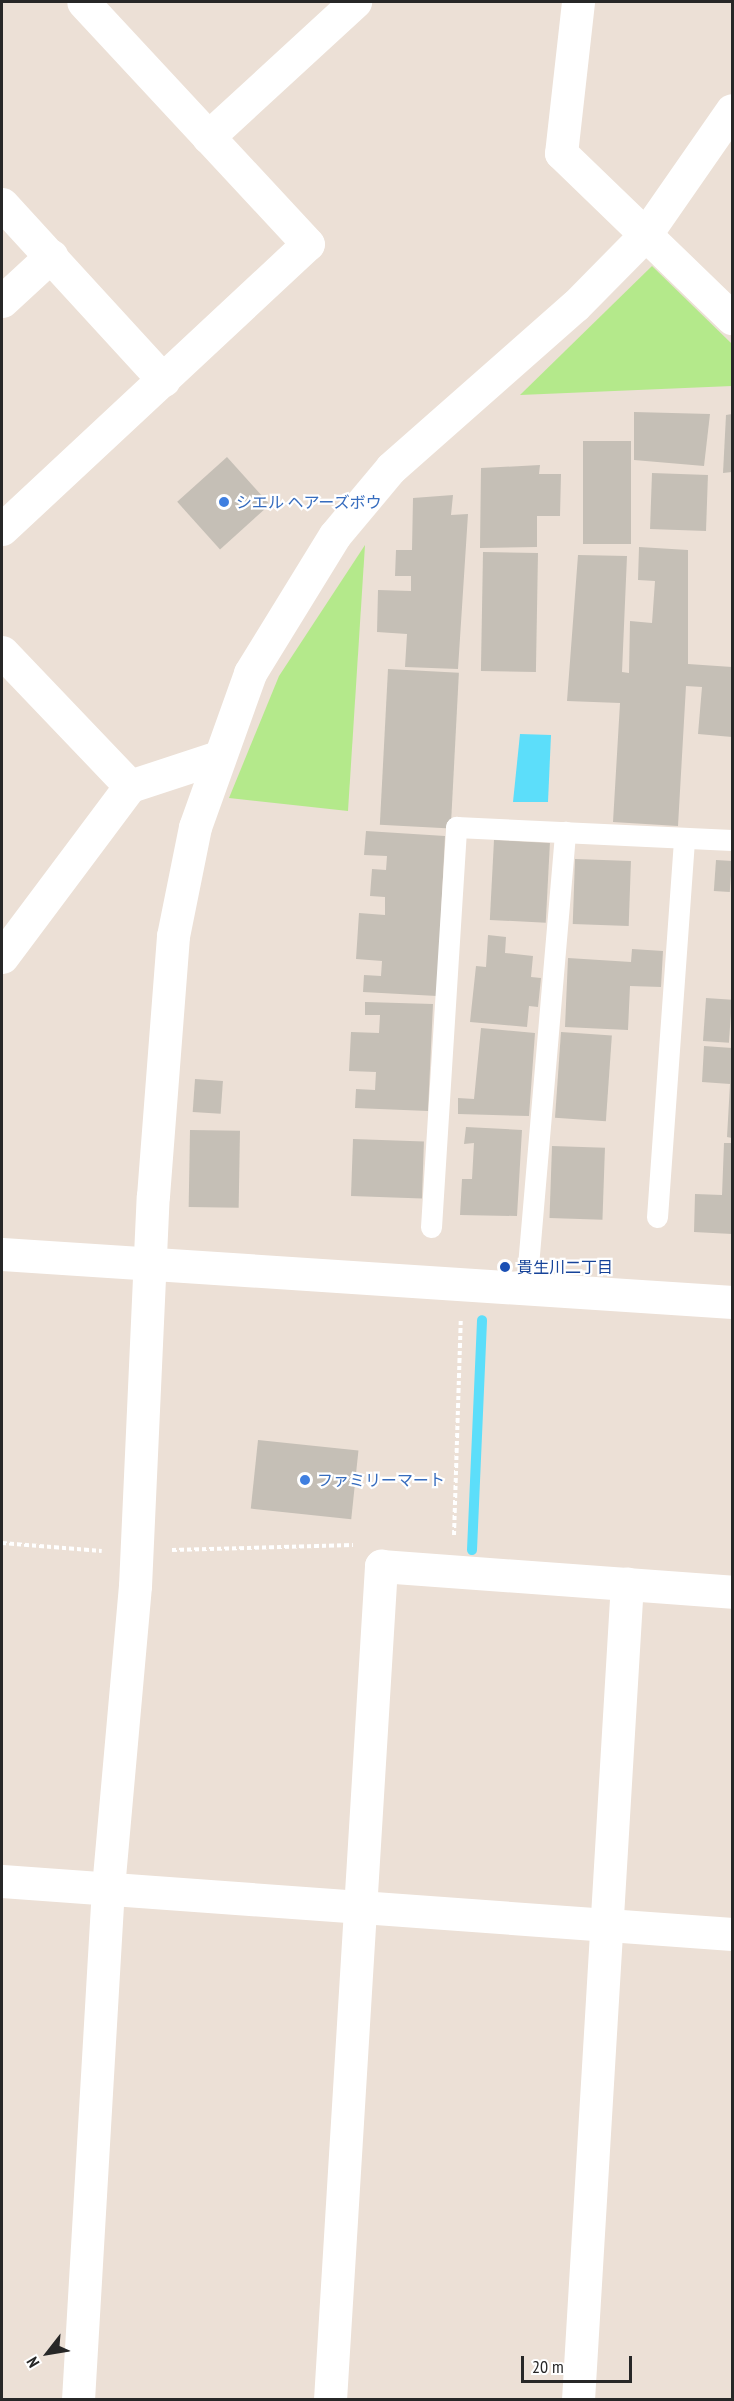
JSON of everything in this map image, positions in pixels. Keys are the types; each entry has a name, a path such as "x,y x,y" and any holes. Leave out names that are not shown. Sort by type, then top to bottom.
{"street":[{"path":"2,529 308,244 83,2"},
{"path":"208,136 355,2"},
{"path":"579,2 561,153 732,318"},
{"path":"78,2400 108,1888 135,1586 148,1263 173,936 195,827 215,758 276,623 360,503 391,468 575,306 645,235 732,110"},
{"path":"2,204 163,380"},
{"path":"2,301 51,256"},
{"path":"2,652 130,786"},
{"path":"2,957 130,786 215,758"},
{"path":"2,1254 732,1302"},
{"path":"330,2400 358,1905 381,1566 732,1592"},
{"path":"578,2400 627,1583"},
{"path":"2,1881 358,1905 606,1929 732,1934"}],"lane":[{"path":"431,1227 456,827 732,840"},
{"path":"526,1289 565,832"},
{"path":"657,1217 684,838"}],"path":[{"path":"452,1548 461,1304"},
{"path":"2,1543 105,1552"},
{"path":"159,1550 358,1545"}],"green space":[{"path":"652,266 732,344 732,386 520,395"},
{"path":"365,545 348,811 229,798 279,676"}],"water":[{"path":"520,734 551,735 548,802 513,802"}],"building":[{"path":"634,412 710,414 704,466 634,460"},
{"path":"732,414 732,472 723,473 726,415"},
{"path":"583,441 631,441 631,544 583,544"},
{"name":"シエル ヘアーズボウ","path":"227,457 270,505 220,549 177,502"},
{"path":"540,465 539,474 561,474 560,516 537,516 537,547 480,548 481,468"},
{"path":"652,473 708,475 706,531 650,529"},
{"path":"453,495 451,515 468,514 458,669 405,667 407,634 377,632 378,590 411,591 411,576 395,576 396,550 412,550 413,498"},
{"path":"639,547 688,550 688,664 732,667 732,737 698,734 702,687 686,686 678,826 613,822 620,703 567,701 578,555 627,556 622,672 629,673 630,621 652,623 655,581 638,580"},
{"path":"483,552 538,553 536,672 481,671"},
{"path":"388,669 459,673 451,829 380,825"},
{"path":"366,831 445,836 437,996 363,992 364,975 381,976 382,961 356,959 359,913 385,915 385,897 370,896 372,869 386,870 387,856 364,855"},
{"path":"494,840 550,843 546,923 490,920"},
{"path":"575,859 631,861 629,926 573,924"},
{"path":"716,860 732,861 730,892 714,891"},
{"path":"488,935 506,937 505,953 533,956 531,977 541,978 538,1007 529,1006 527,1027 470,1022 476,966 486,967"},
{"path":"632,949 663,951 661,987 630,986 628,1030 565,1027 568,958 631,962"},
{"path":"706,998 732,1000 729,1043 703,1041"},
{"path":"365,1002 433,1004 428,1111 355,1108 356,1089 375,1090 376,1072 349,1071 351,1032 379,1033 380,1015 365,1015"},
{"path":"481,1028 535,1033 529,1116 458,1114 458,1098 474,1099"},
{"path":"561,1032 612,1036 606,1121 555,1118"},
{"path":"704,1046 732,1048 732,1138 727,1137 730,1084 702,1082"},
{"path":"195,1079 223,1081 221,1114 193,1112"},
{"path":"466,1127 522,1130 517,1216 460,1215 462,1179 472,1179 474,1143 464,1144"},
{"path":"190,1130 240,1131 239,1208 189,1207"},
{"path":"353,1139 424,1141 422,1198 351,1196"},
{"path":"724,1143 732,1143 732,1234 694,1232 695,1194 722,1195"},
{"path":"552,1146 605,1148 602,1220 549,1218"},
{"name":"ファミリーマート","path":"258,1440 358,1451 351,1519 251,1509"}],"waterway":[{"path":"472,1550 482,1320"}],"place":[{"name":"シエル ヘアーズボウ","path":"224,502"},
{"name":"貴生川二丁目","path":"505,1267"},
{"name":"ファミリーマート","path":"305,1480"}]}
